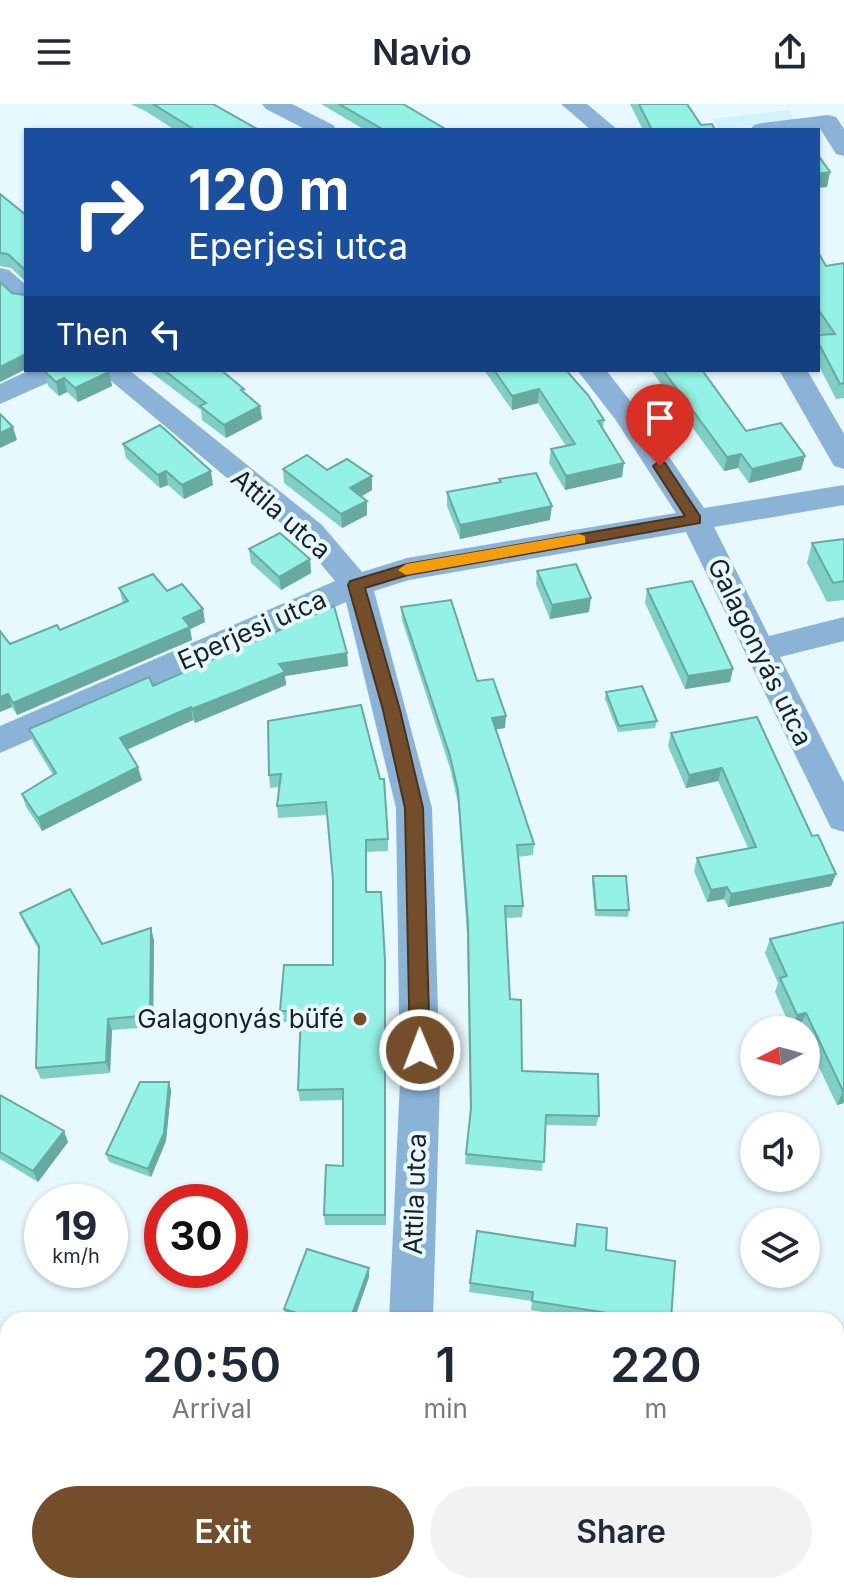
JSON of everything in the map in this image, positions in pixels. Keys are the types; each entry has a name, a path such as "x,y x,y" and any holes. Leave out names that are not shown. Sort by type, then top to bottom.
{"street":[{"path":"274,104 321,128"},
{"path":"573,104 603,128"},
{"path":"778,128 828,122 844,149"},
{"path":"0,276 24,296"},
{"path":"0,395 49,372"},
{"name":"Attila utca","path":"114,372 311,532 356,585 392,710 414,808 420,1081 411,1312"},
{"name":"Galagonyás utca","path":"593,372 625,413 695,519 844,818"},
{"path":"794,372 843,454"},
{"name":"Eperjesi utca","path":"0,740 356,585 407,569 844,495"},
{"path":"760,650 844,629"}],"shaded area":[{"path":"789,110 796,121 717,128 712,119"}],"building":[{"path":"153,104 213,104 255,128 192,128"},
{"path":"339,104 403,104 444,128 381,128"},
{"path":"639,104 687,104 701,125 712,124 714,128 651,128"},
{"path":"820,158 830,172 820,174"},
{"path":"0,194 24,213 24,269 8,254 0,253"},
{"path":"820,256 826,266 844,263 844,383 840,384 820,346 820,335 835,334 820,312"},
{"path":"0,282 12,293 24,295 24,355 0,367"},
{"path":"45,372 109,372 75,388 64,378 56,382"},
{"path":"167,372 223,372 260,406 224,425 200,406 206,403"},
{"path":"495,372 568,372 604,420 598,421 624,463 566,476 551,449 575,444 539,389 512,396"},
{"path":"664,372 703,372 746,431 781,423 805,456 752,469 741,454 727,457"},
{"path":"0,414 13,427 0,433"},
{"path":"160,425 211,471 182,485 166,471 158,475 123,444"},
{"path":"307,455 327,470 347,459 372,476 350,488 367,501 341,514 283,469"},
{"path":"536,473 552,506 460,525 447,492"},
{"path":"280,533 310,559 279,577 249,549"},
{"path":"844,539 844,581 833,583 812,543"},
{"path":"576,564 591,598 552,605 537,571"},
{"path":"153,574 167,591 182,584 203,609 183,618 190,627 13,703 8,694 0,697 0,631 10,644 57,625 60,630 128,601 119,588"},
{"path":"692,581 733,669 688,676 647,589"},
{"path":"451,600 477,681 493,679 506,716 492,718 534,844 517,845 523,906 505,906 510,999 521,1000 522,1071 598,1074 599,1116 546,1115 544,1162 466,1154 471,1108 468,924 458,791 450,756 401,607"},
{"path":"334,606 347,653 279,664 285,672 191,707 120,738 138,767 38,818 22,794 56,773 29,729 149,677 153,686"},
{"path":"642,686 657,721 619,726 606,692"},
{"path":"361,705 380,779 384,779 388,839 366,840 366,892 381,892 385,960 385,1215 324,1215 326,1165 343,1166 343,1089 298,1090 301,1011 280,1011 284,965 333,965 333,880 326,802 277,806 281,774 269,775 268,721"},
{"path":"757,717 812,836 818,835 836,874 731,894 727,887 711,890 697,858 756,847 722,768 689,775 671,733"},
{"path":"593,876 626,876 629,910 596,910"},
{"path":"70,889 102,944 151,928 150,1015 108,1019 106,1062 36,1068 39,946 20,913"},
{"path":"844,922 844,1091 820,1043 820,1016 797,1015 780,978 787,976 770,939"},
{"path":"140,1082 169,1082 164,1133 148,1169 106,1154"},
{"path":"0,1095 64,1131 33,1171 0,1152"},
{"path":"577,1224 607,1228 606,1250 675,1261 672,1312 601,1312 532,1301 533,1292 470,1283 477,1231 575,1246"},
{"path":"307,1249 369,1268 353,1312 293,1312 284,1309"}],"slow traffic":[{"path":"406,570 579,539"}],"place":[{"name":"Galagonyás büfé","path":"360,1019"}],"route":[{"path":"420,1050 414,808 392,710 356,585 407,569 695,519 660,466"}]}
